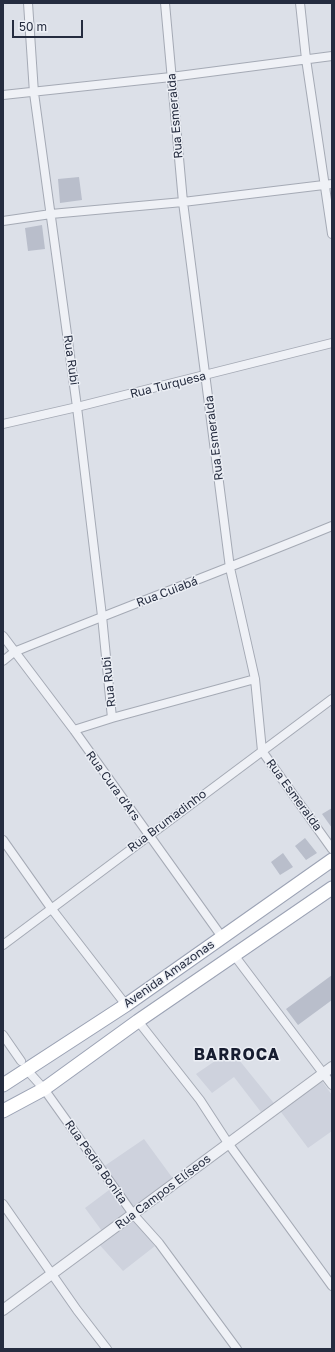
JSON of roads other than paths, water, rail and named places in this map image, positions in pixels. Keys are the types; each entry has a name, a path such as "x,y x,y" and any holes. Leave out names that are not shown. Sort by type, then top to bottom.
{"main road":[{"name":"Avenida Amazonas","path":"3,1085 24,1066 126,1005 332,860"},
{"name":"Avenida Amazonas","path":"3,1111 44,1089 138,1021 332,888"}],"street":[{"name":"Rua Rubi","path":"28,3 34,93 77,407 102,616 112,718"},
{"name":"Rua Esmeralda","path":"165,3 183,202 230,568 255,679 262,751 332,849"},
{"path":"300,3 306,59 328,184 332,234"},
{"path":"3,95 34,93 171,77 332,56"},
{"path":"3,221 51,214 183,202 328,184"},
{"name":"Rua Turquesa","path":"3,424 332,343"},
{"name":"Rua Cuiabá","path":"3,660 14,652 102,616 230,568 332,526"},
{"name":"Rua Cura d'Ars","path":"3,636 74,730 222,937"},
{"path":"74,730 112,718 255,679"},
{"name":"Rua Brumadinho","path":"3,945 332,699"},
{"path":"3,840 51,908 126,1005"},
{"path":"234,955 332,1085"},
{"path":"138,1021 200,1100 228,1143 332,1286"},
{"name":"Rua Pedra Bonita","path":"3,1035 24,1066 44,1089 133,1214 159,1243 237,1349"},
{"name":"Rua Campos Elíseos","path":"3,1310 332,1067"},
{"path":"3,1204 77,1310 107,1349"}],"district":[{"name":"BARROCA","path":"237,1055"}]}
